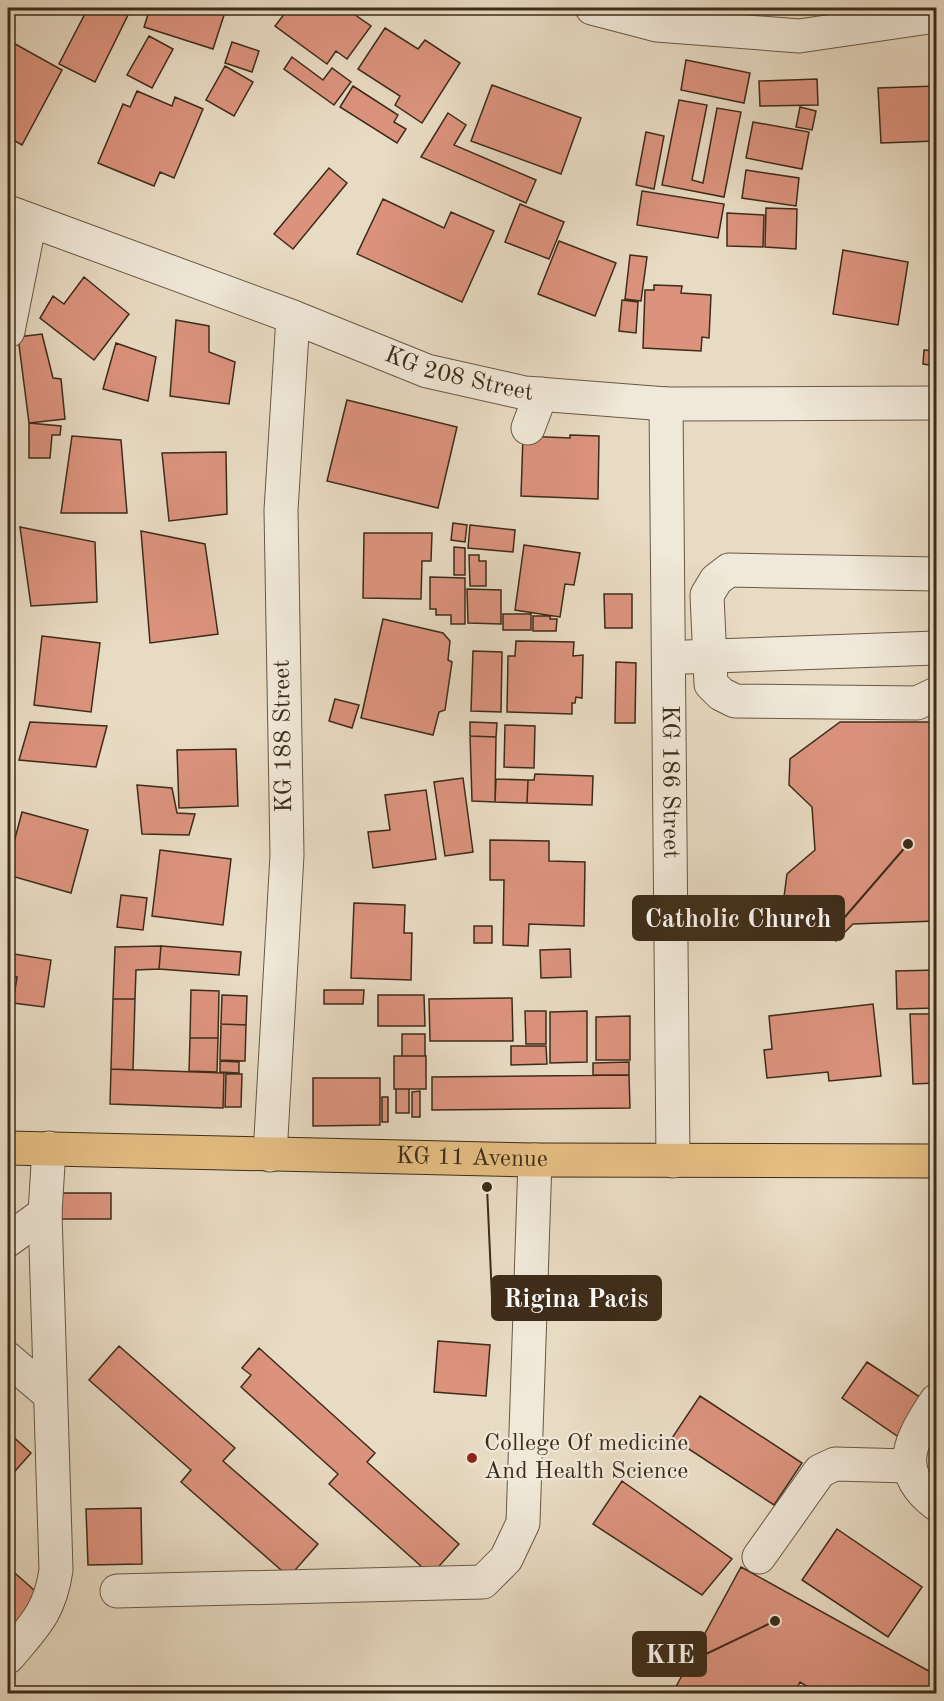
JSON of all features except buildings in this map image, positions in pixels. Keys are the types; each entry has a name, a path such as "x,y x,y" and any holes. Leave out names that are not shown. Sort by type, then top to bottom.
{"main road":[{"name":"KG 11 Avenue","path":"8,1148 535,1160 936,1161"}],"street":[{"path":"592,8 657,25 799,36 936,16"},
{"path":"8,331 19,217"},
{"name":"KG 208 Street","path":"19,217 293,317 427,371 541,394 666,404 936,404"},
{"name":"KG 188 Street","path":"270,1155 287,855 281,510 293,317"},
{"path":"528,428 541,394"},
{"name":"KG 186 Street","path":"666,404 673,1161"},
{"path":"936,574 729,570 716,580 707,595 711,684 721,694 735,701 917,703 936,694"},
{"path":"668,657 936,648"},
{"path":"8,1657 36,1624 52,1597 56,1570 45,1213 49,1149"},
{"path":"117,1591 483,1582 506,1559 523,1523 535,1160"},
{"path":"8,1240 45,1213"},
{"path":"8,1359 49,1394"},
{"path":"936,1401 913,1436 909,1466 923,1494 936,1504"},
{"path":"759,1557 820,1471 835,1464 909,1466"}],"place":[{"name":"Catholic Church","path":"908,844"},
{"name":"Rigina Pacis","path":"487,1187"},
{"name":"College Of medicine And Health Science","path":"472,1458"},
{"name":"KIE","path":"775,1621"}]}
